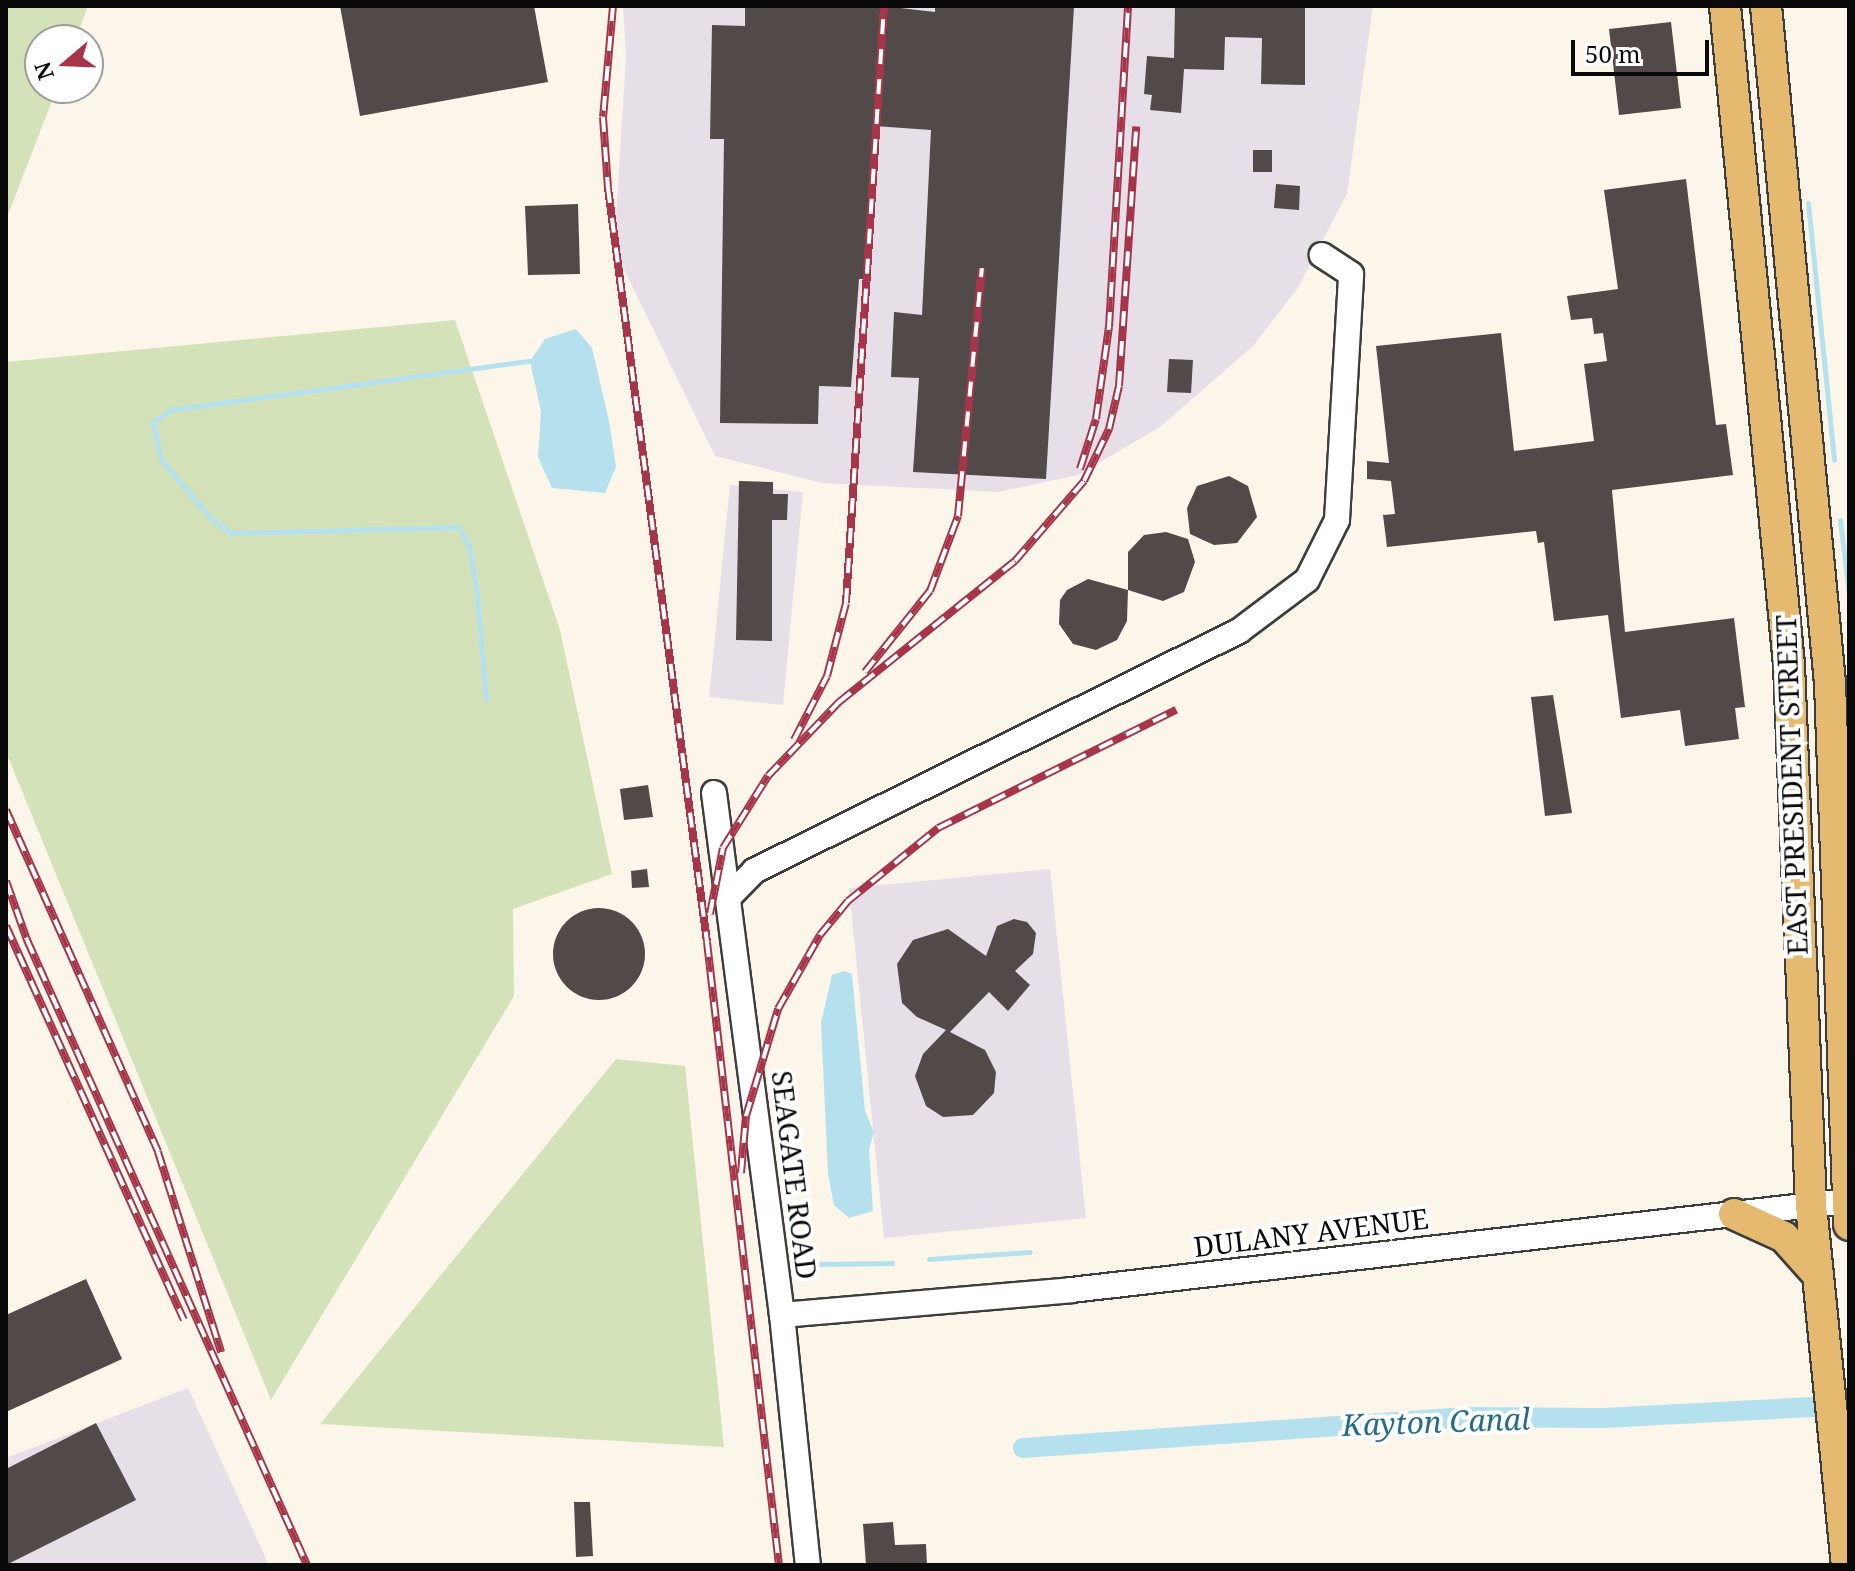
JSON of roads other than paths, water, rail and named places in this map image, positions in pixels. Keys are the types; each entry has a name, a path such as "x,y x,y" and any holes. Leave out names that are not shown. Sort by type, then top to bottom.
{"main road":[{"name":"EAST PRESIDENT STREET","path":"1725,6 1769,432 1795,772 1800,1029 1811,1205 1847,1565"},
{"name":"EAST PRESIDENT STREET","path":"1766,6 1816,497 1839,924 1848,1213"},
{"path":"1795,772 1811,780 1824,804 1839,924"},
{"path":"1734,1214 1784,1237 1818,1275"}],"street":[{"path":"730,896 754,871 1239,631 1307,580 1337,520 1351,274 1322,255"},
{"name":"SEAGATE ROAD","path":"714,793 730,896 782,1315 808,1565"},
{"name":"DULANY AVENUE","path":"782,1315 1071,1290 1811,1205 1848,1213"}],"water":[{"path":"576,329 592,348 609,421 616,467 605,493 552,488 538,457 541,412 530,361 545,339"},
{"path":"844,971 852,974 865,1111 874,1133 869,1149 873,1211 849,1218 834,1205 828,1174 821,1023 832,975"}],"waterway":[{"path":"1808,203 1834,460"},
{"path":"486,700 477,595 469,546 459,527 231,533 210,517 161,460 153,422 170,410 530,361"},
{"path":"1840,520 1849,594"},
{"path":"929,1259 1030,1252"},
{"path":"820,1264 892,1263"},
{"name":"Kayton Canal","path":"1023,1448 1470,1417 1603,1418 1849,1405"}],"railway":[{"path":"613,6 603,117 608,188 707,942 779,1565"},
{"path":"794,740 827,676 846,603 884,6"},
{"path":"1080,469 1096,419 1109,327 1128,6"},
{"path":"710,914 723,848 768,776 839,702 1015,561 1084,481 1109,429 1119,386 1136,127"},
{"path":"865,672 930,591 958,516 982,268"},
{"path":"741,1173 746,1116 778,1009 820,935 848,901 938,828 1176,710"},
{"path":"6,810 158,1152 221,1352"},
{"path":"6,881 27,940 307,1565"},
{"path":"6,926 184,1320"}]}
